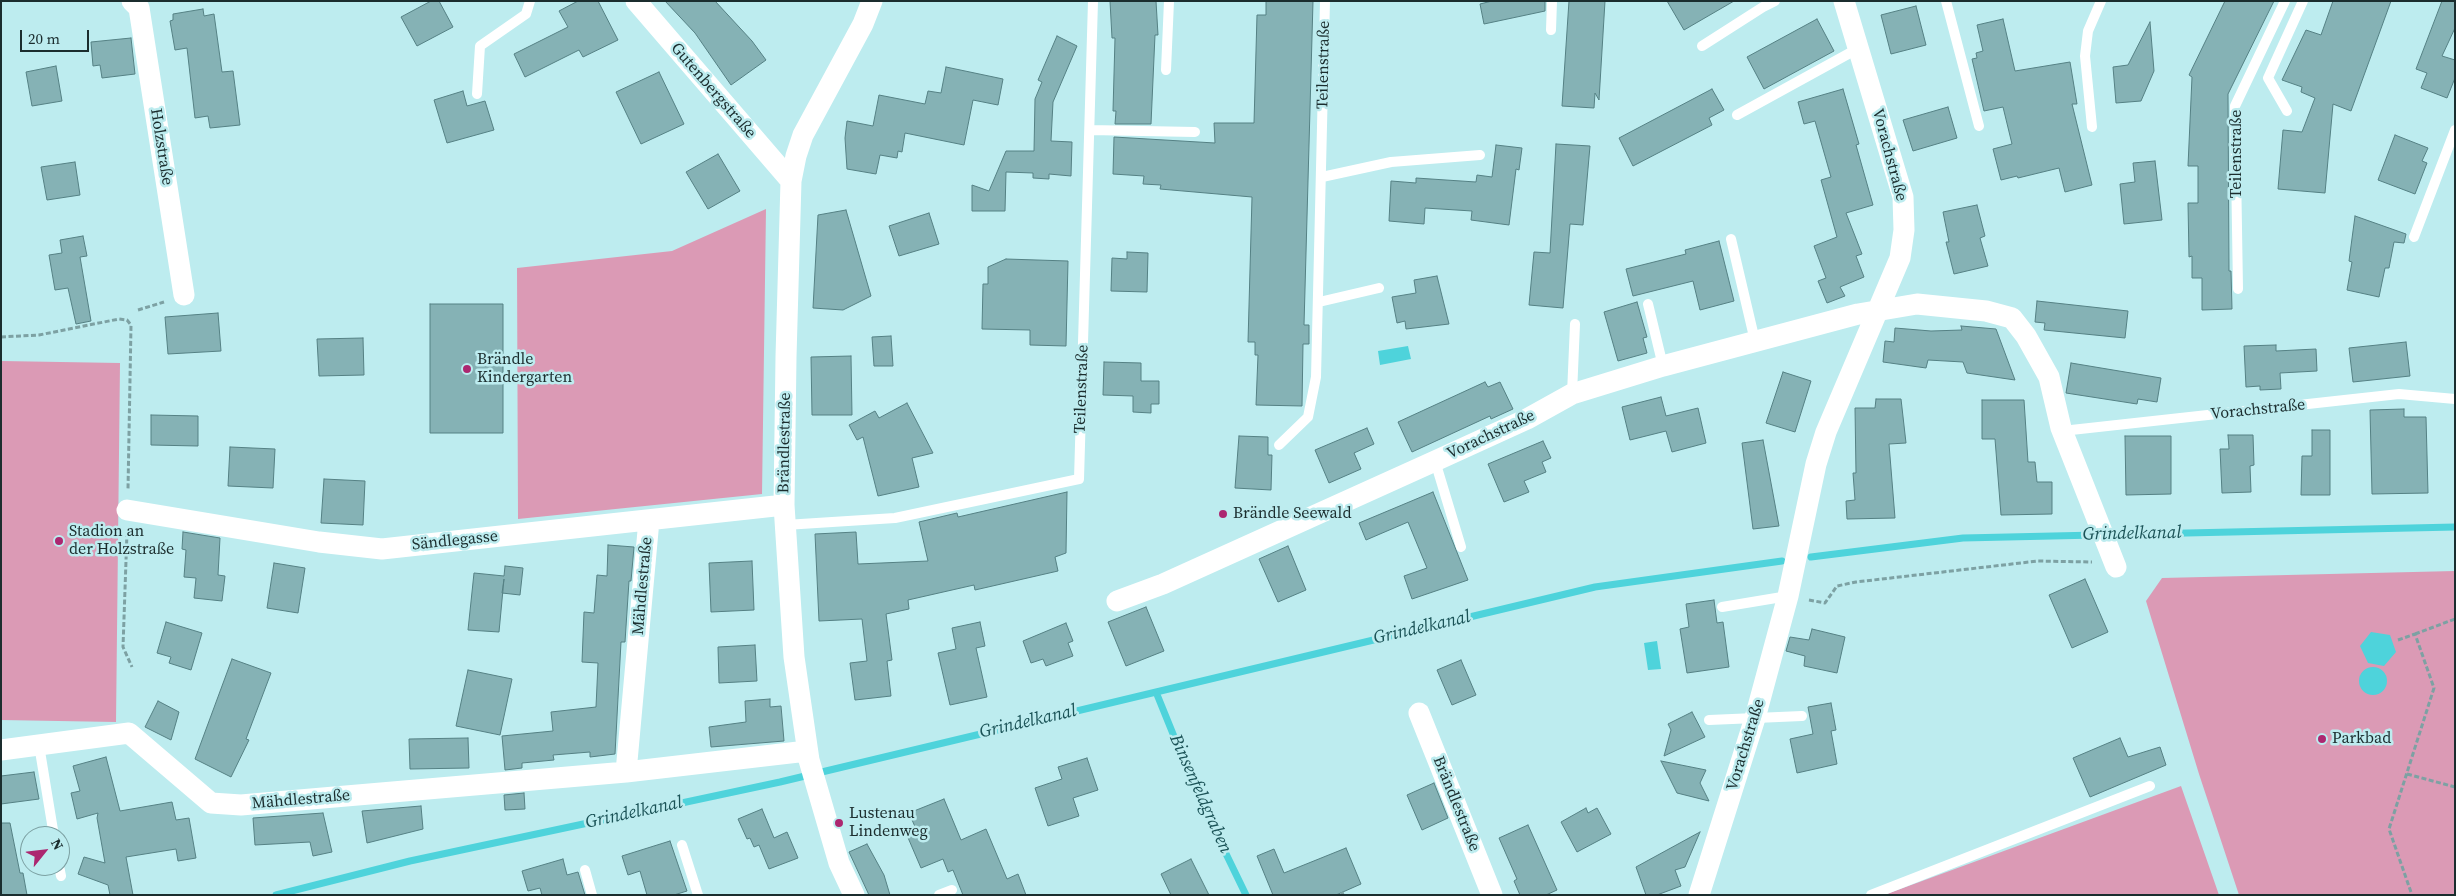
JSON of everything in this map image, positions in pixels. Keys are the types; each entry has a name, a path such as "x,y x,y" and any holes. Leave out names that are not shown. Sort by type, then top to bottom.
{"street":[{"name":"Holzstraße","path":"132,1 139,8 184,295"},
{"name":"Gutenbergstraße","path":"636,1 791,181"},
{"name":"Brändlestraße","path":"854,895 839,863 808,756 794,657 784,515 791,181 803,135 863,24 872,1"},
{"name":"Vorachstraße","path":"1699,895 1755,718 1788,596 1816,464 1826,432 1900,258 1904,230 1902,198 1844,1"},
{"name":"Vorachstraße","path":"1117,601 1163,584 1435,461 1527,419 1572,394 1755,341 1879,309 1917,304 1986,311 2012,318 2026,336 2049,377 2062,431 2113,560"},
{"name":"Sändlegasse","path":"127,510 319,542 382,549 649,520 784,515"},
{"name":"Mähdlestraße","path":"626,772 649,520"},
{"name":"Brändlestraße","path":"1419,713 1492,895"},
{"name":"Mähdlestraße","path":"1,750 129,733 211,803 241,805 808,756"}],"lane":[{"path":"477,94 480,46 526,14 530,1"},
{"name":"Teilenstraße","path":"784,515 895,518 1080,479 1094,1"},
{"path":"1166,70 1169,1"},
{"name":"Teilenstraße","path":"1279,445 1308,417 1316,377 1325,1"},
{"path":"1551,30 1552,1"},
{"path":"1702,46 1762,7 1776,1"},
{"path":"1946,1 1979,126"},
{"path":"2092,127 2085,56 2088,31 2101,1"},
{"name":"Teilenstraße","path":"2238,289 2235,106 2285,1"},
{"path":"2287,111 2268,78 2303,1"},
{"path":"1737,115 1859,48"},
{"path":"1090,130 1195,132"},
{"path":"2414,237 2455,130"},
{"path":"1322,177 1391,162 1480,155"},
{"path":"1731,239 1755,341"},
{"path":"1319,302 1378,288"},
{"path":"1648,304 1664,366"},
{"path":"1572,394 1575,324"},
{"name":"Vorachstraße","path":"2062,431 2399,394 2455,399"},
{"path":"1435,461 1462,547"},
{"path":"1722,607 1788,596"},
{"path":"1709,720 1802,716"},
{"path":"39,745 52,826"},
{"path":"1871,895 2150,786"},
{"path":"682,845 698,895"},
{"path":"585,870 592,895"},
{"path":"939,895 952,890"}],"path":[{"path":"1,337 39,335 119,319 127,320"},
{"path":"1788,596 1825,603 1838,586 1856,582 2038,562 2092,562 2094,569"},
{"path":"2398,640 2455,618"},
{"path":"2412,895 2389,830 2434,688 2415,634"},
{"path":"2407,774 2455,787"}],"shaded area":[{"path":"766,209 762,494 518,519 517,268 672,251"},
{"name":"Stadion an der Holzstraße","path":"1,361 120,363 116,722 1,720"},
{"name":"Parkbad","path":"2455,571 2455,895 2239,895 2199,774 2146,601 2162,578"},
{"path":"2181,786 2219,895 1884,895"}],"water":[{"path":"1408,346 1411,359 1380,365 1378,351"},
{"path":"2371,632 2390,635 2396,652 2384,666 2368,663 2360,646"},
{"path":"1657,641 1661,669 1648,670 1644,643"},
{"path":"2373,667 2383,671 2387,681 2383,691 2373,695 2363,691 2359,681 2363,671"}],"building":[{"path":"431,1 439,1 453,27 417,46 401,17"},
{"path":"578,1 598,1 618,40 583,57 579,50 525,77 514,54 568,27 559,11"},
{"path":"665,1 715,1 752,41 766,60 731,85 695,33"},
{"path":"1110,1 1156,1 1158,35 1155,35 1151,124 1115,124 1116,111 1113,111 1115,38 1112,38"},
{"path":"1266,1 1313,1 1304,325 1309,325 1309,344 1303,344 1302,406 1256,405 1258,355 1255,355 1255,342 1248,342 1252,197 1160,189 1161,185 1143,184 1144,176 1113,174 1114,137 1215,143 1214,123 1254,123 1257,15 1266,15"},
{"path":"1492,1 1545,1 1545,11 1484,24 1480,4"},
{"path":"1569,1 1605,1 1599,100 1595,93 1594,108 1562,106"},
{"path":"1667,1 1734,1 1684,30"},
{"path":"2225,1 2274,1 2228,94 2229,271 2231,271 2232,309 2202,310 2202,278 2192,278 2192,256 2189,257 2188,203 2198,203 2198,166 2188,166 2192,77 2189,75"},
{"path":"2333,1 2391,1 2351,111 2333,104 2325,193 2278,189 2283,130 2302,132 2315,98 2301,92 2302,87 2282,80 2306,30 2321,35"},
{"path":"2442,1 2455,1 2455,28 2442,56 2455,60 2455,78 2447,98 2421,88 2427,73 2416,69"},
{"path":"1916,6 1926,45 1891,54 1881,15"},
{"path":"203,9 204,16 214,14 222,72 233,71 240,125 210,128 208,116 195,118 187,48 175,50 170,21 173,20 173,14"},
{"path":"1817,19 1834,51 1764,89 1747,57"},
{"path":"2003,19 2015,71 2070,62 2077,104 2072,104 2092,185 2065,192 2059,168 2001,180 1993,149 2012,144 2003,107 1984,111 1972,59 1977,58 1976,53 1983,51 1977,25"},
{"path":"2150,22 2154,71 2141,101 2116,103 2113,67 2128,65"},
{"path":"1057,36 1077,46 1053,102 1051,141 1072,142 1071,176 1049,174 1049,179 1033,178 1033,173 1006,172 1005,211 972,211 972,185 989,191 1006,151 1034,151 1035,99 1042,82 1038,80"},
{"path":"131,38 135,74 102,78 100,65 93,66 91,42"},
{"path":"56,66 62,101 32,106 26,72"},
{"path":"946,67 1003,79 998,105 973,100 964,145 905,133 902,152 898,151 897,158 880,155 876,174 847,169 845,138 847,121 873,126 879,95 925,104 928,91 941,93"},
{"path":"659,72 684,124 641,144 616,92"},
{"path":"1712,89 1724,110 1709,118 1712,125 1633,166 1619,138"},
{"path":"1843,89 1859,144 1856,145 1873,205 1846,213 1862,254 1856,256 1864,277 1840,287 1845,296 1827,303 1818,281 1826,278 1814,246 1837,237 1821,180 1831,177 1815,121 1804,124 1798,102"},
{"path":"463,91 467,106 485,101 494,130 447,143 434,100"},
{"path":"1948,107 1957,138 1913,151 1903,120"},
{"path":"2395,135 2428,148 2422,161 2427,163 2415,194 2378,180"},
{"path":"1556,144 1590,146 1583,225 1570,224 1563,308 1529,305 1534,252 1550,253"},
{"path":"1496,145 1522,148 1519,170 1516,169 1509,225 1471,220 1472,211 1425,208 1424,224 1389,221 1391,181 1416,183 1416,178 1476,182 1477,175 1492,177"},
{"path":"718,154 740,191 708,209 686,172"},
{"path":"2155,161 2162,220 2124,224 2120,184 2135,182 2133,163"},
{"path":"75,162 80,195 47,200 41,167"},
{"path":"1977,205 1985,236 1980,238 1988,266 1954,274 1946,242 1949,242 1943,212"},
{"path":"846,210 871,296 843,310 813,308 818,215"},
{"path":"929,213 939,244 899,256 889,226"},
{"path":"2355,216 2406,234 2404,243 2394,242 2389,268 2385,268 2379,297 2347,290 2352,262 2349,261"},
{"path":"83,236 87,256 80,257 91,321 76,324 68,288 55,290 49,255 62,253 60,240"},
{"path":"1719,241 1734,301 1700,310 1693,281 1633,296 1626,269 1686,254 1685,250"},
{"path":"1127,252 1148,253 1147,292 1111,291 1112,258 1127,259"},
{"path":"1006,259 1068,261 1066,346 1030,345 1030,330 982,329 983,284 988,284 988,267"},
{"path":"1437,276 1449,324 1406,329 1405,321 1397,323 1392,297 1416,293 1414,280"},
{"path":"2037,301 2128,311 2125,338 2044,330 2045,323 2035,322"},
{"path":"1637,302 1647,337 1643,338 1647,353 1618,361 1604,312"},
{"name":"Brändle Kindergarten","path":"430,304 503,304 503,433 430,433"},
{"path":"218,313 221,351 168,354 165,317"},
{"path":"1961,326 1996,329 2015,380 1967,373 1963,362 1928,360 1926,368 1883,362 1885,341 1894,342 1895,328 1931,331 1962,330"},
{"path":"891,336 893,366 874,366 872,337"},
{"path":"363,338 364,375 319,376 317,339"},
{"path":"2406,342 2410,376 2353,382 2349,348"},
{"path":"2276,345 2276,351 2316,349 2317,371 2280,373 2281,389 2260,390 2260,386 2246,387 2244,346"},
{"path":"851,356 852,415 812,415 811,357"},
{"path":"1104,362 1141,363 1141,381 1159,381 1159,404 1151,404 1151,413 1133,412 1133,396 1103,395"},
{"path":"2071,363 2161,378 2157,402 2138,399 2137,404 2066,393"},
{"path":"1783,372 1811,381 1795,432 1766,423"},
{"path":"1485,382 1488,387 1500,382 1513,409 1491,419 1490,416 1412,452 1398,422"},
{"path":"1661,397 1666,416 1698,408 1706,443 1672,452 1666,431 1630,440 1622,407"},
{"path":"1876,399 1901,399 1906,443 1889,444 1895,518 1847,519 1846,501 1855,500 1853,473 1856,473 1855,408 1875,408"},
{"path":"1982,400 2024,400 2028,462 2035,462 2037,482 2052,482 2052,514 2001,515 1995,439 1982,439"},
{"path":"907,403 933,453 912,458 919,487 878,496 863,437 857,440 849,425 875,411 879,418"},
{"path":"2404,409 2404,417 2426,417 2428,493 2372,494 2370,410"},
{"path":"151,415 198,416 198,446 151,445"},
{"path":"1367,428 1374,444 1354,453 1361,469 1329,483 1315,450"},
{"path":"2312,430 2330,430 2330,495 2301,495 2302,456 2312,456"},
{"path":"2228,435 2253,435 2254,465 2250,466 2251,492 2222,493 2220,449 2229,449"},
{"path":"1239,436 1268,437 1268,455 1272,455 1271,490 1235,488"},
{"path":"2125,436 2171,436 2171,494 2126,495"},
{"path":"1763,440 1779,526 1753,529 1742,443"},
{"path":"1543,441 1551,458 1542,462 1546,472 1524,481 1529,492 1504,502 1488,464"},
{"path":"230,447 275,449 273,488 228,486"},
{"path":"324,479 365,481 363,525 321,523"},
{"path":"1067,492 1066,553 1055,557 1058,571 975,590 974,585 908,600 909,609 886,614 892,660 887,661 891,696 855,700 850,663 867,661 862,619 819,621 815,534 856,532 858,564 928,561 919,522 957,513 958,517"},
{"path":"1433,492 1468,580 1412,599 1404,576 1427,568 1408,522 1366,540 1359,523"},
{"path":"183,532 220,538 218,575 225,576 222,601 194,598 196,578 184,577 186,550 182,549"},
{"path":"608,545 634,547 631,581 629,581 625,642 621,642 615,754 590,757 590,752 553,755 554,760 522,763 522,768 505,770 502,736 553,731 551,712 596,707 598,663 582,662 584,612 594,613 597,575 607,576"},
{"path":"1288,546 1306,590 1278,602 1259,559"},
{"path":"752,561 754,610 711,612 709,563"},
{"path":"274,563 305,568 298,613 267,608"},
{"path":"505,566 523,568 520,595 503,593 499,632 468,630 474,573 504,576"},
{"path":"2085,579 2108,632 2072,648 2049,595"},
{"path":"1714,600 1717,623 1723,622 1729,667 1687,673 1680,629 1689,627 1686,604"},
{"path":"1146,607 1164,651 1126,666 1108,622"},
{"path":"166,622 202,633 191,670 169,663 171,657 157,653"},
{"path":"980,622 985,646 976,648 987,697 950,705 938,653 956,649 952,628"},
{"path":"1066,623 1073,641 1068,643 1073,656 1046,666 1043,659 1031,663 1023,641"},
{"path":"1812,629 1845,637 1837,673 1804,666 1805,656 1786,651 1790,637 1809,640"},
{"path":"755,645 757,681 719,683 718,647"},
{"path":"232,659 271,673 246,739 249,740 231,777 195,759"},
{"path":"1461,660 1476,695 1452,705 1437,670"},
{"path":"468,670 512,679 500,735 456,726"},
{"path":"770,699 770,707 781,706 784,741 711,747 709,727 746,722 745,701"},
{"path":"158,701 179,712 171,740 145,727"},
{"path":"1831,703 1836,730 1831,731 1837,764 1797,773 1790,739 1813,734 1808,707"},
{"path":"1692,712 1705,737 1664,756 1671,730 1668,724"},
{"path":"468,738 469,768 410,769 409,739"},
{"path":"2120,738 2128,757 2160,747 2166,765 2090,797 2073,758"},
{"path":"106,757 120,811 172,802 176,820 189,818 196,858 178,861 176,849 126,857 133,895 110,895 108,885 78,874 84,857 105,863 97,818 98,813 77,819 71,793 80,791 73,766"},
{"path":"1087,758 1098,790 1073,798 1079,816 1048,826 1035,788 1062,779 1058,767"},
{"path":"1661,761 1706,770 1700,783 1709,801 1677,793"},
{"path":"34,772 39,799 1,804 1,776"},
{"path":"1434,783 1448,818 1422,830 1407,795"},
{"path":"524,793 525,809 505,810 504,795"},
{"path":"944,799 961,840 986,829 1007,879 1018,874 1026,895 963,895 953,870 948,872 943,859 921,868 906,833 916,829 909,813"},
{"path":"421,806 423,829 367,843 362,811"},
{"path":"1586,808 1588,813 1597,808 1611,834 1577,852 1561,822"},
{"path":"762,809 774,838 787,832 798,858 769,869 759,845 754,847 750,838 747,839 738,819"},
{"path":"323,813 332,852 313,856 310,842 255,845 253,818"},
{"path":"1,823 10,823 20,876 24,876 27,895 1,895"},
{"path":"1528,825 1557,890 1546,895 1520,895 1514,881 1517,879 1499,838"},
{"path":"1700,832 1685,867 1675,870 1681,886 1657,895 1646,895 1636,867"},
{"path":"670,841 687,891 674,895 647,895 640,871 628,875 622,856"},
{"path":"867,844 884,875 890,895 869,895 849,852"},
{"path":"1346,848 1361,884 1336,895 1273,895 1257,856 1274,849 1284,873"},
{"path":"563,859 567,875 578,872 585,895 542,895 540,888 528,891 522,871"},
{"path":"1191,859 1209,895 1171,895 1161,874"}],"waterway":[{"name":"Grindelkanal","path":"1811,557 1963,538 2455,527"},
{"name":"Grindelkanal","path":"276,895 410,861 780,782 1595,587 1782,561"},
{"name":"Binsenfeldgraben","path":"1156,692 1199,798 1246,895"}],"place":[{"name":"Brändle Kindergarten","path":"467,369"},
{"name":"Brändle Seewald","path":"1223,514"},
{"name":"Stadion an der Holzstraße","path":"59,541"},
{"name":"Parkbad","path":"2322,739"},
{"name":"Lustenau Lindenweg","path":"839,823"}]}
